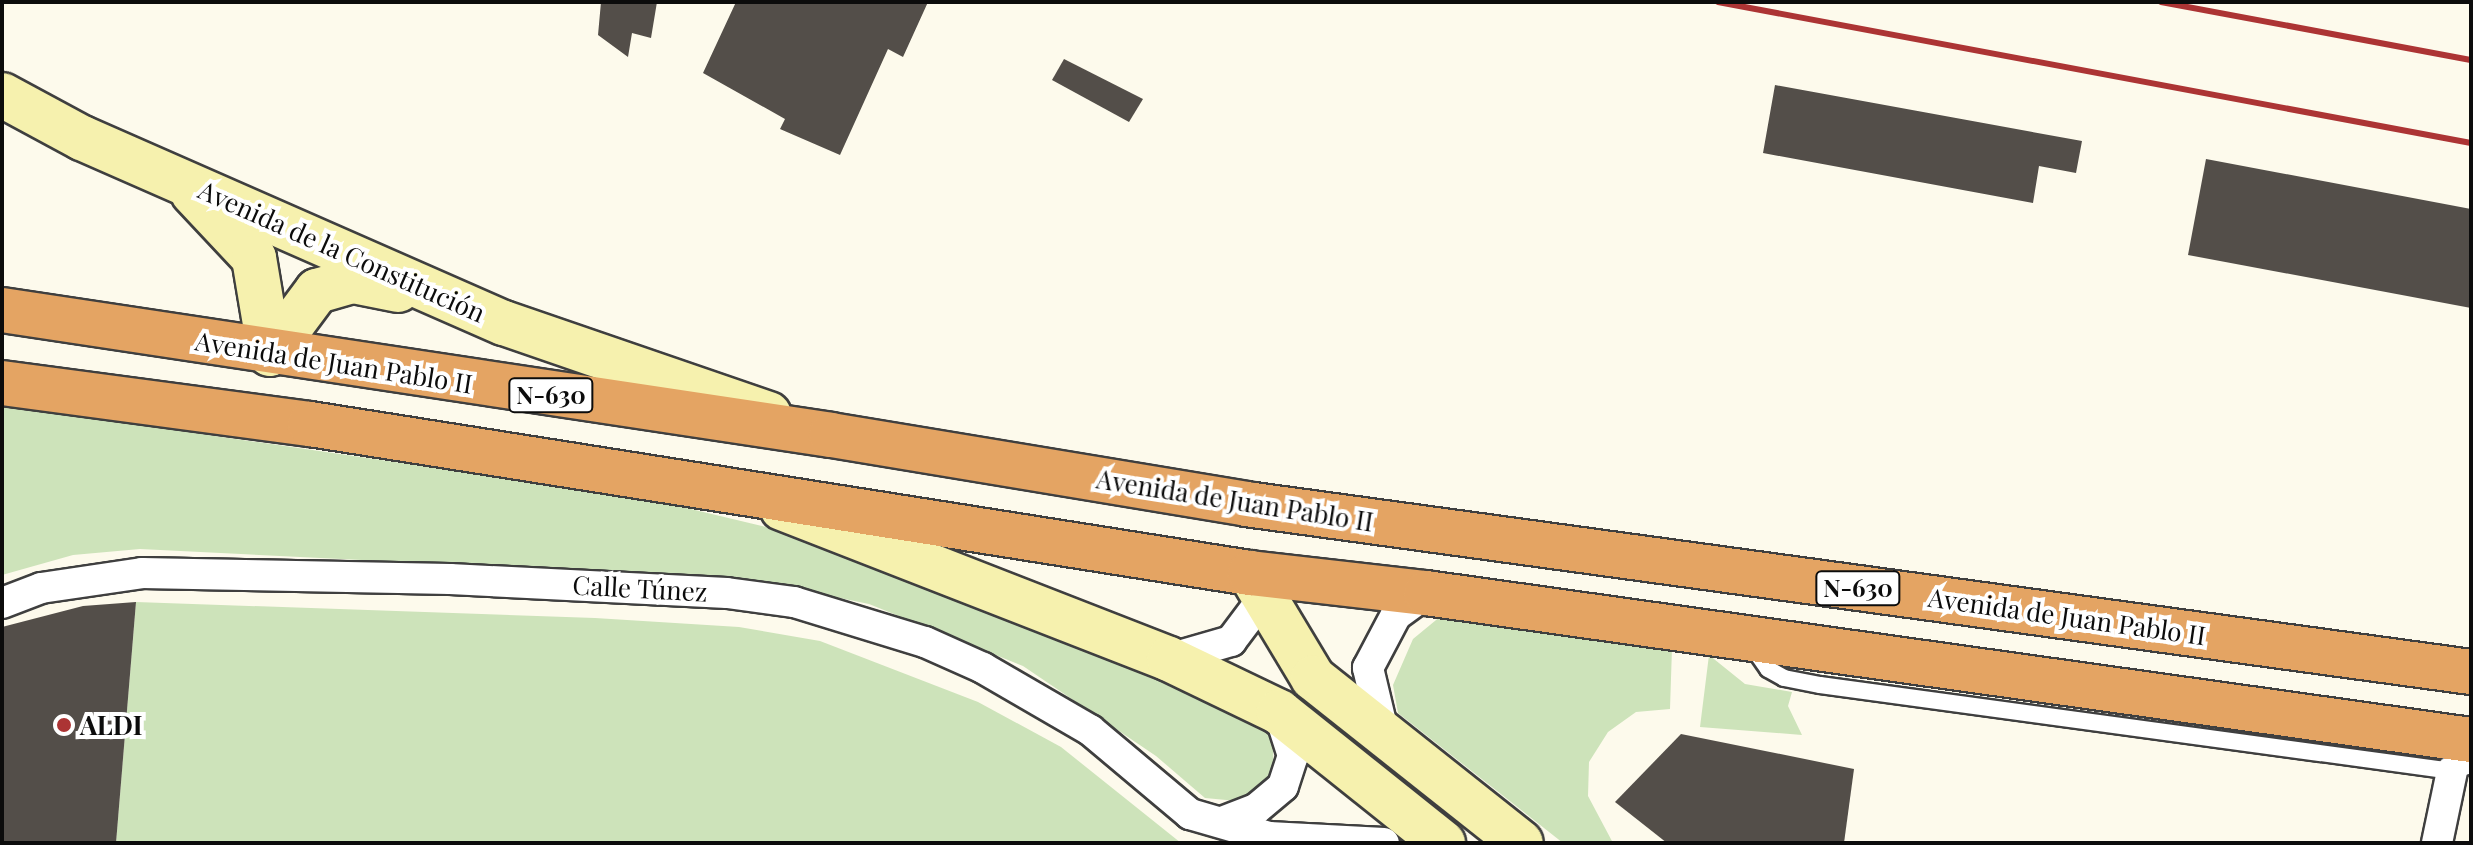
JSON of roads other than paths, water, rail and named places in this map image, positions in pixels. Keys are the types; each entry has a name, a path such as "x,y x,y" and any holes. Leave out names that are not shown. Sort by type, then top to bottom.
{"highway":[{"name":"Avenida de Juan Pablo II","path":"2,310 270,354 831,435 1246,504 2471,672"},
{"path":"270,354 310,424"},
{"name":"N-630","path":"2,383 310,424 750,495 1257,585 1426,593 1746,638 2465,759"},
{"path":"1246,504 1257,585"}],"main road":[{"name":"Avenida de la Constitución","path":"2,95 82,138 504,323"},
{"name":"Avenida de la Constitución","path":"181,179 254,258 270,354"},
{"name":"Avenida de la Constitución","path":"270,354 317,291 353,281 504,323 831,435"},
{"path":"750,495 1169,659 1279,712 1443,843"},
{"path":"1257,585 1313,678 1383,731 1516,841"}],"street":[{"name":"Calle Túnez","path":"2,603 41,588 142,573 450,579 727,593 794,602 925,642 983,668 1090,730 1190,814 1269,837 1384,843"},
{"path":"1169,659 1231,641 1257,585"},
{"path":"1383,731 1368,668 1396,615 1426,593"},
{"path":"1222,822 1256,809 1283,786 1293,756 1279,712"},
{"path":"2437,843 2465,759"}],"railway":[{"path":"1718,2 2471,143"},
{"path":"2161,2 2471,60"}],"place":[{"name":"ALDI","path":"64,725"}]}
